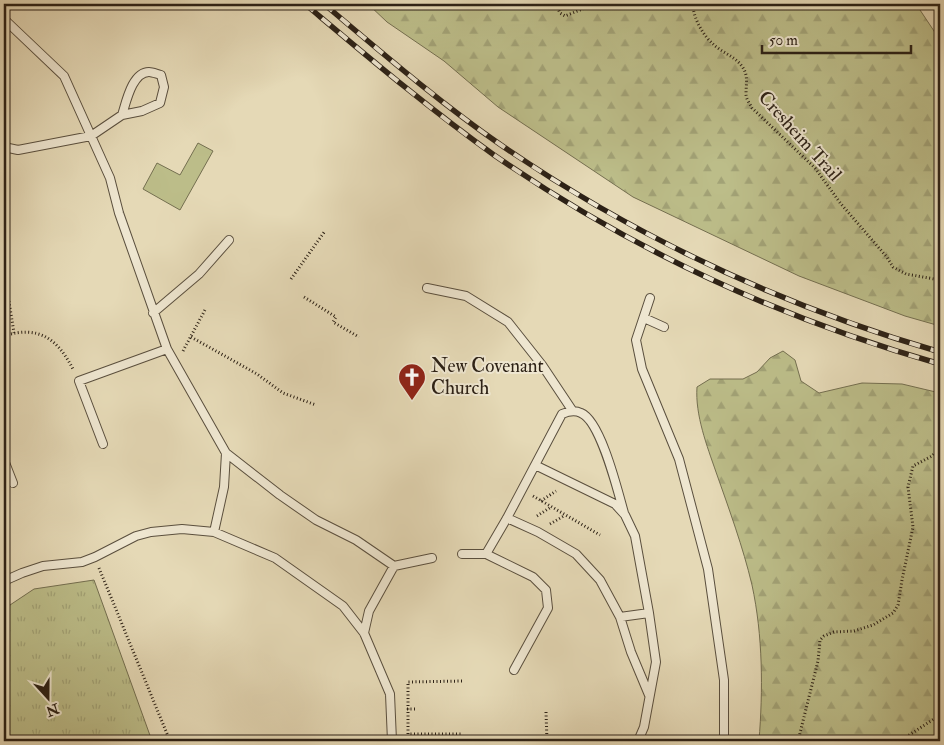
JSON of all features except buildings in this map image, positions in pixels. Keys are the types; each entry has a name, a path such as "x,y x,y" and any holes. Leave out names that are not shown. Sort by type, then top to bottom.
{"lane":[{"path":"4,19 64,76 110,178 119,213 167,349 226,453 316,520 356,540 394,566 432,558"},
{"path":"4,147 18,150 91,136 122,115 142,111 160,103 164,87 161,75 148,72 138,76 131,87 122,115"},
{"path":"153,313 199,274 229,240"},
{"path":"427,288 466,296 508,322 542,365 572,410"},
{"path":"650,298 636,340 642,369 679,459 708,569 724,680 724,741"},
{"path":"644,318 664,327"},
{"path":"103,444 79,381 167,349"},
{"path":"486,554 562,414 572,410 583,413 595,427 608,458 625,515 634,536 649,613 656,662 644,727 638,741"},
{"path":"214,532 224,488 226,453"},
{"path":"4,460 14,483"},
{"path":"535,465 615,504 625,515"},
{"path":"507,518 538,532 576,554 600,580 620,617 631,652 650,696"},
{"path":"4,581 22,572 43,566 82,562 95,558 136,536 151,532 182,529 214,532 275,558 343,606 364,633 390,694 392,741"},
{"path":"462,554 486,554 533,577 546,590 548,608 514,670"},
{"path":"364,633 369,611 394,566"},
{"path":"620,617 649,613"}],"path":[{"path":"556,4 560,13 566,16 595,4"},
{"name":"Cresheim Trail","path":"692,4 695,18 703,33 713,44 740,63 746,72 748,81 746,96 752,108 814,168 893,267 906,274 940,280"},
{"path":"291,279 325,231"},
{"path":"4,270 14,333"},
{"path":"304,297 336,317 333,322 359,337"},
{"path":"176,364 206,308"},
{"path":"4,336 26,331 42,334 66,355 79,381"},
{"path":"191,337 257,374 283,393 316,405"},
{"path":"798,741 818,661 820,640 834,632 854,631 873,625 893,613 898,605 914,527 908,487 910,476 913,466 932,456 940,447"},
{"path":"530,495 600,535"},
{"path":"101,571 170,741"},
{"path":"462,681 408,682 407,709 408,734 462,734"},
{"path":"407,709 416,709"},
{"path":"546,712 547,741"},
{"path":"900,741 940,716"}],"green space":[{"path":"368,4 916,4 940,40 940,326 905,316 799,276 633,197 498,107 444,61 387,22"},
{"path":"198,143 213,151 180,210 143,189 157,163 180,175"},
{"path":"783,351 795,360 801,381 819,393 862,383 902,384 940,393 940,741 759,741 761,663 756,604 740,542 702,430 697,387 710,379 743,379 757,372 770,358"},
{"path":"94,580 152,741 4,741 4,609 34,589"}],"railway":[{"path":"305,4 469,137 546,189 599,221 653,251 765,303 822,326 940,364"},
{"path":"324,4 478,129 552,179 604,210 712,266 768,291 882,334 940,352"}],"place":[{"name":"New Covenant Church","path":"412,401"}]}
